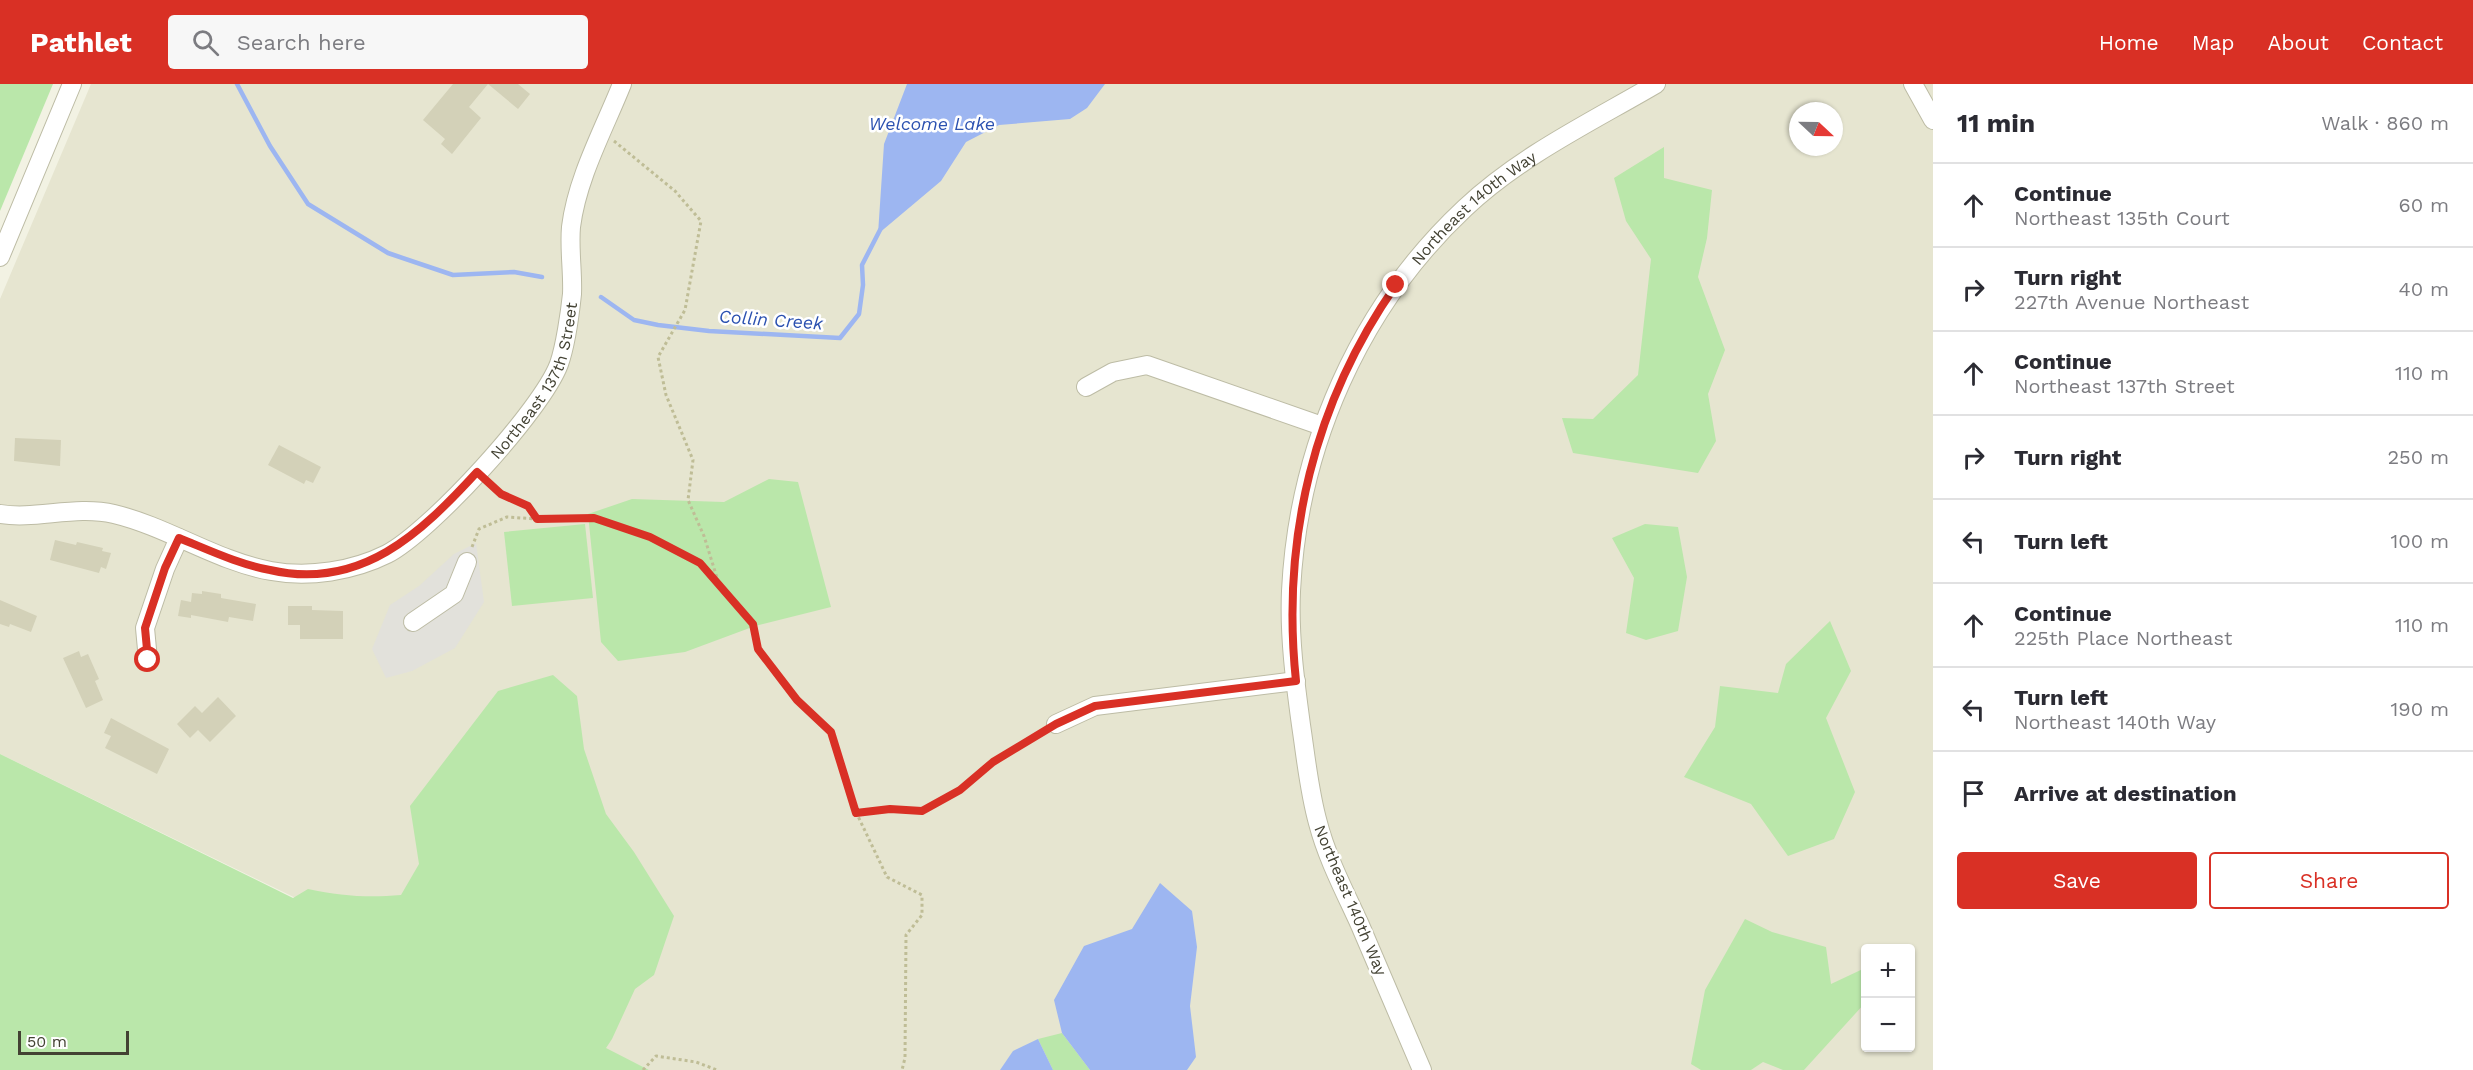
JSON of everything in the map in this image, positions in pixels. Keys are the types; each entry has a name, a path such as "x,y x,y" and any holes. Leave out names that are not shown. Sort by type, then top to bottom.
{"street":[{"path":"0,257 72,84"},
{"name":"Northeast 137th Street","path":"0,514 11,516 62,510 113,514 241,563 272,571 314,574 351,567 388,554 412,537 443,509 477,472 526,417 559,365 572,295 571,227 586,173 622,84"},
{"name":"Northeast 140th Way","path":"1422,1070 1318,826 1311,797 1291,632 1295,546 1308,473 1322,426 1350,361 1379,310 1443,230 1467,206 1531,157 1656,84"},
{"path":"1913,84 1933,120"},
{"path":"1086,387 1113,372 1147,365 1322,426"},
{"path":"148,660 145,628 165,568 179,538"},
{"path":"413,622 454,594 466,562"},
{"path":"1056,724 1095,706 1296,681"}],"path":[{"path":"603,133 644,163 675,191 702,221 685,310 658,357 666,395 693,460 688,500 704,536 719,583"},
{"path":"477,472 501,494 528,506 537,519"},
{"path":"466,562 479,529 507,517 594,518 650,537 700,563 719,583 753,624 758,649 797,700 831,732 856,813 887,877 922,895 922,915 906,935 905,1058 902,1070"},
{"path":"856,813 890,809 922,811 960,790 993,762 1056,724"},
{"path":"643,1070 656,1056 696,1062 717,1070"}],"shaded area":[{"path":"91,84 1933,84 1933,1070 649,1070 0,754 0,299"},
{"path":"476,543 484,602 455,648 412,671 386,678 372,649 390,605 419,586 454,554"}],"green space":[{"path":"0,84 53,84 0,211"},
{"path":"1664,147 1664,178 1712,190 1707,238 1698,277 1725,350 1708,394 1716,441 1698,473 1573,453 1562,418 1593,419 1638,375 1651,259 1626,221 1614,178"},
{"path":"769,479 798,482 831,607 755,626 685,652 618,661 601,642 588,514 632,499 724,502"},
{"path":"585,524 593,598 512,606 504,532"},
{"path":"1645,524 1678,527 1687,577 1678,631 1646,640 1626,633 1634,578 1612,538"},
{"path":"1830,621 1851,671 1826,718 1855,792 1834,839 1788,856 1751,804 1684,777 1715,727 1720,686 1778,693 1786,664"},
{"path":"553,675 577,696 584,749 606,814 634,852 674,916 654,975 635,989 606,1048 649,1070 0,1070 0,754 293,898 308,889 354,896 401,895 419,864 410,806 498,691"},
{"path":"1745,919 1772,932 1826,947 1831,984 1861,970 1861,1007 1804,1070 1783,1070 1763,1062 1751,1070 1701,1070 1691,1064 1705,990"},
{"path":"1062,1033 1090,1070 1053,1070 1038,1039"}],"water":[{"name":"Welcome Lake","path":"907,84 1105,84 1087,108 1070,119 999,125 966,142 941,181 878,234 884,144"},
{"path":"1160,883 1192,911 1197,947 1190,1006 1196,1057 1187,1070 1090,1070 1062,1033 1054,1000 1084,946 1132,929"},
{"path":"1038,1039 1053,1070 1000,1070 1013,1051"}],"building":[{"path":"453,84 488,84 469,107 481,118 452,154 441,144 445,139 423,120"},
{"path":"488,84 518,84 530,94 518,109"},
{"path":"15,438 61,440 60,466 14,461"},
{"path":"279,445 321,467 313,483 306,480 304,484 268,465"},
{"path":"55,540 103,548 102,551 111,553 106,569 101,567 99,573 50,560"},
{"path":"202,591 221,594 221,598 256,604 253,621 229,617 228,622 191,615 191,618 178,616 181,600 191,602 192,593 202,594"},
{"path":"0,600 37,616 31,632 10,624 9,627 0,624"},
{"path":"288,606 312,606 312,610 343,611 343,639 300,639 300,625 288,625"},
{"path":"79,651 81,657 88,654 99,679 95,681 103,700 86,708 63,658"},
{"path":"218,697 236,716 210,742 198,730 190,738 177,724 195,706 202,713"},
{"path":"111,718 169,749 157,774 105,748 111,736 104,733"}],"waterway":[{"name":"Collin Creek","path":"237,84 270,146 308,204 388,253 453,275 514,272 542,277"},
{"name":"Collin Creek","path":"601,297 634,320 658,325 709,331 840,338 859,314 863,285 862,265 880,230"}],"route":[{"path":"148,660 145,628 165,568 179,538 241,563 272,571 314,574 351,567 388,554 412,537 443,509 477,472 501,494 528,506 537,519 594,518 650,537 700,563 753,624 758,649 797,700 831,732 856,813 890,809 922,811 960,790 993,762 1056,724 1095,706 1296,681 1291,632 1291,592 1300,510 1308,473 1322,426 1350,361 1396,285"}]}
